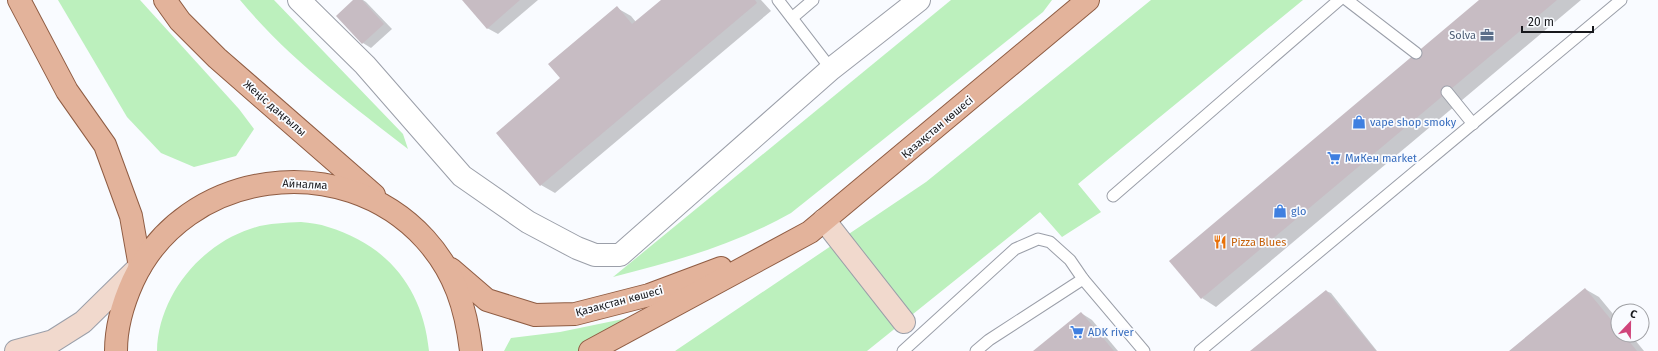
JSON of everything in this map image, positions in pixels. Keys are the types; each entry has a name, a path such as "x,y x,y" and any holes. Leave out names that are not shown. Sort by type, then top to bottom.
{"main road":[{"path":"20,0 67,91 105,145 131,216 140,267"},
{"name":"Жеңіс даңғылы","path":"165,0 180,21 216,58 391,210"},
{"name":"Қазақстан көшесі","path":"592,350 782,249 810,232 1088,0"},
{"name":"Айналма","path":"116,351 116,339 124,302 140,267 159,241 182,219 209,202 238,189 262,184 301,181 333,185 363,195 391,210 425,239 442,262 460,297 468,323 471,351"},
{"name":"Қазақстан көшесі","path":"442,262 488,300 535,314 575,314 649,295 712,271 782,249"}],"street":[{"path":"299,0 364,65 462,176 528,222 577,248 594,255 620,255 831,69 919,0"},
{"path":"824,220 904,322"},
{"path":"16,351 53,341 83,322 140,267"}],"lane":[{"path":"778,0 831,69"},
{"path":"792,18 813,0"},
{"path":"1113,196 1338,0"},
{"path":"1347,0 1416,53"},
{"path":"1200,351 1621,0"},
{"path":"1447,92 1472,124"},
{"path":"903,351 1015,249 1038,239 1050,242 1070,260 1083,279 1144,351"},
{"path":"976,351 989,340 1083,279"}],"green space":[{"path":"58,0 140,0 239,109 254,129 236,156 194,167 161,153 127,117"},
{"path":"240,0 274,0 403,134 408,149 299,61"},
{"path":"951,0 1052,0 1043,12 791,213 748,234 704,251 613,277"},
{"path":"1151,0 1303,0 1078,184 1101,212 1062,237 1040,212 867,351 675,351 926,182"},
{"path":"301,222 322,225 349,235 368,245 385,258 399,272 410,289 419,308 429,351 157,351 159,331 173,293 198,261 231,237 250,229 269,224"},
{"path":"662,311 593,351 504,351 511,338 560,332"}],"building":[{"path":"353,0 362,0 384,24 362,44 336,16"},
{"path":"462,0 520,0 487,29"},
{"path":"661,0 755,0 757,3 540,186 496,133 560,78 548,64 617,6 632,24"},
{"path":"1479,0 1557,0 1201,299 1169,261"},
{"path":"1585,288 1610,318 1610,343 1630,343 1637,351 1509,351"},
{"path":"1326,290 1376,351 1250,351"},
{"name":"ADK river","path":"1081,312 1114,351 1033,351"}],"place":[{"name":"Solva","path":"1487,35"},
{"name":"vape shop smoky","path":"1359,122"},
{"name":"МиКен market","path":"1334,158"},
{"name":"glo","path":"1280,211"},
{"name":"Pizza Blues","path":"1220,242"},
{"name":"ADK river","path":"1077,332"}]}
